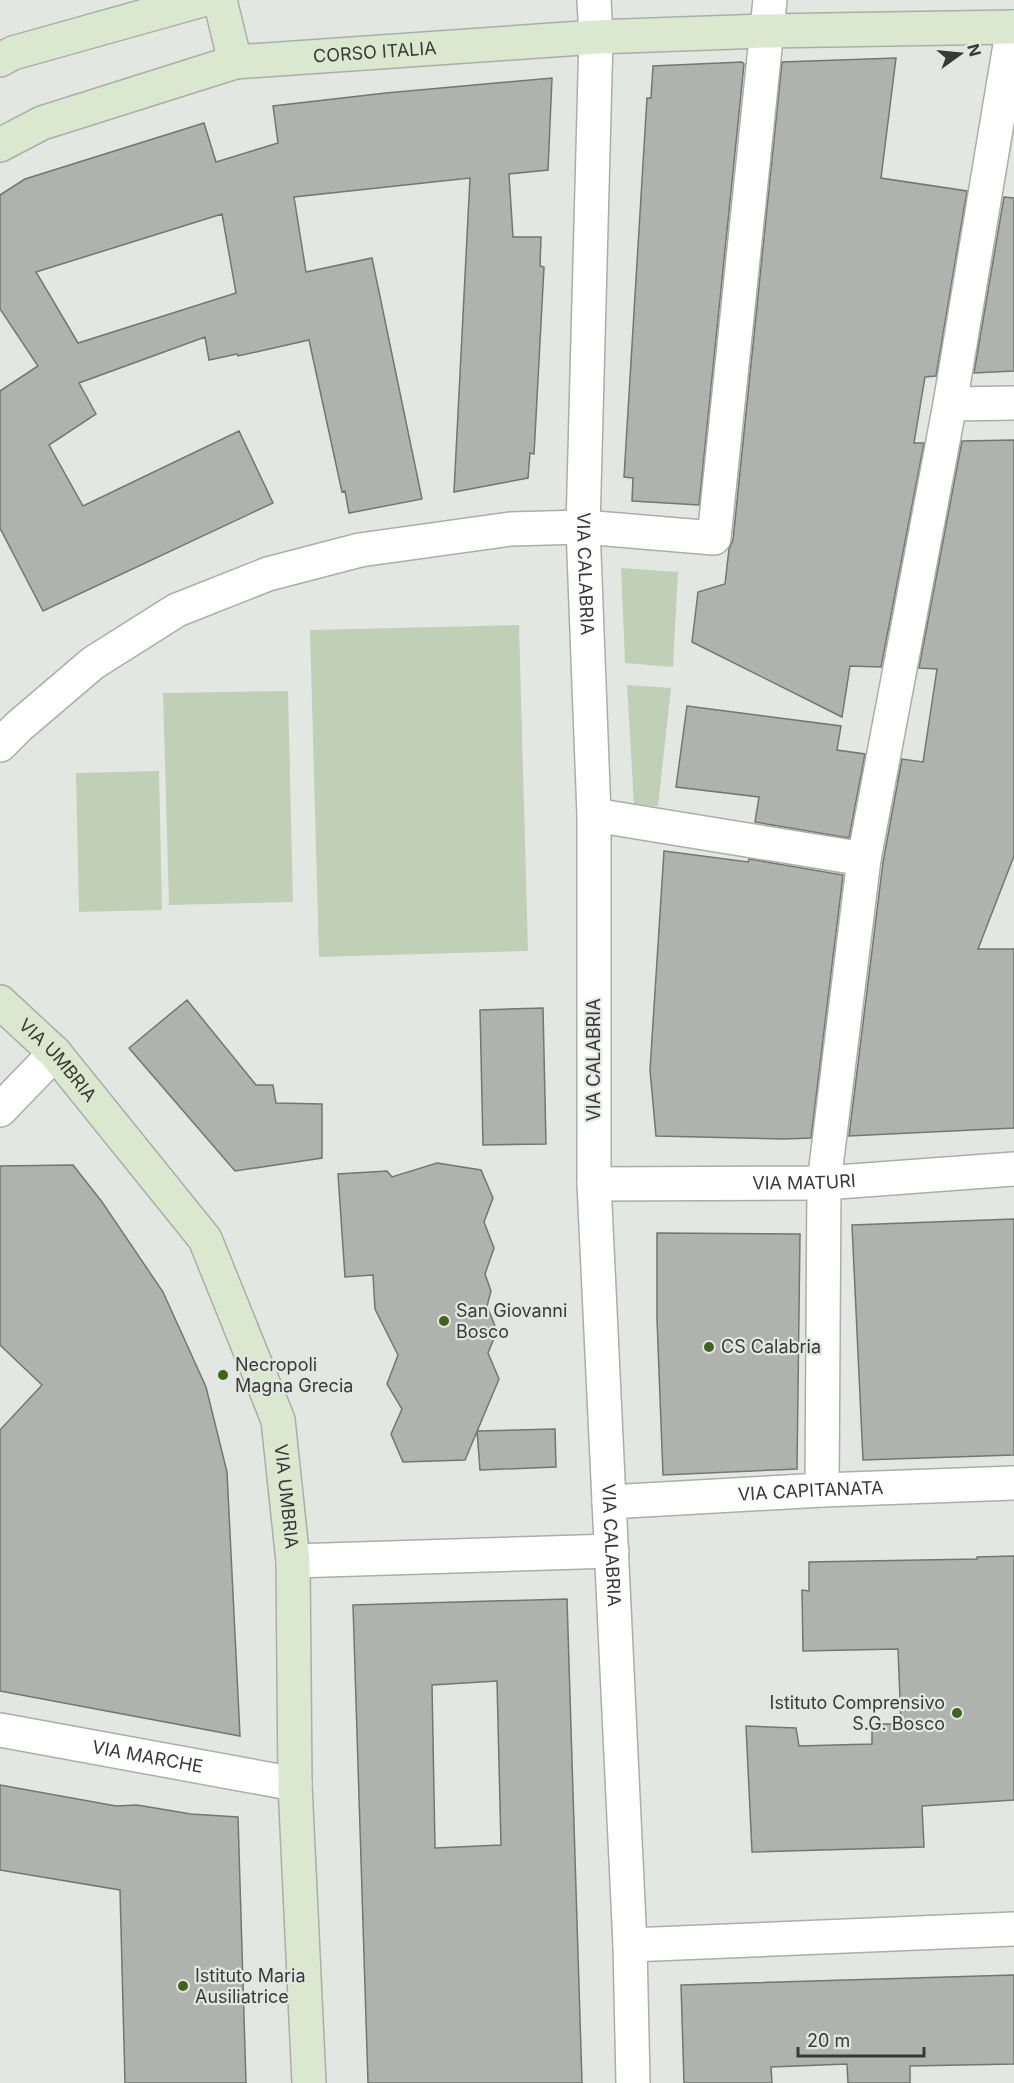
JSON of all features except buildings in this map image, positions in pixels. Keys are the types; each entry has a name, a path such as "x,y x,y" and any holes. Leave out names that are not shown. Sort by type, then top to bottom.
{"street":[{"path":"0,60 13,52 202,0"},
{"path":"220,0 234,62"},
{"name":"VIA CALABRIA","path":"594,0 596,37 583,526 594,815 594,1184 630,1945 633,2083"},
{"path":"0,745 93,663 177,610 268,574 360,550 510,529 583,526 714,538 768,16"},
{"name":"CORSO ITALIA","path":"0,145 42,123 234,62 596,37 768,16 1013,27"},
{"path":"822,1490 824,1183 864,859 950,404 1013,27"},
{"path":"950,404 1014,403"},
{"path":"594,815 864,859"},
{"name":"VIA UMBRIA","path":"0,1002 55,1053 205,1239 278,1420 293,1561 295,1784 309,2083"},
{"path":"0,1110 55,1053"},
{"name":"VIA MATURI","path":"594,1184 824,1183 1014,1169"},
{"name":"VIA CAPITANATA","path":"609,1502 822,1490 1014,1483"},
{"path":"293,1561 612,1551"},
{"name":"VIA MARCHE","path":"0,1730 295,1784"},
{"path":"630,1945 1014,1929"}],"green space":[{"path":"621,568 678,572 673,667 625,663"},
{"path":"519,625 528,951 319,957 310,630"},
{"path":"627,685 671,688 658,806 634,805"},
{"path":"288,691 293,902 169,905 163,693"},
{"path":"159,771 162,910 79,912 76,773"}],"place":[{"name":"San Giovanni Bosco","path":"444,1321"},
{"name":"CS Calabria","path":"709,1347"},
{"name":"Necropoli Magna Grecia","path":"223,1375"},
{"name":"Istituto Comprensivo S.G. Bosco","path":"957,1713"},
{"name":"Istituto Maria Ausiliatrice","path":"183,1986"}]}
